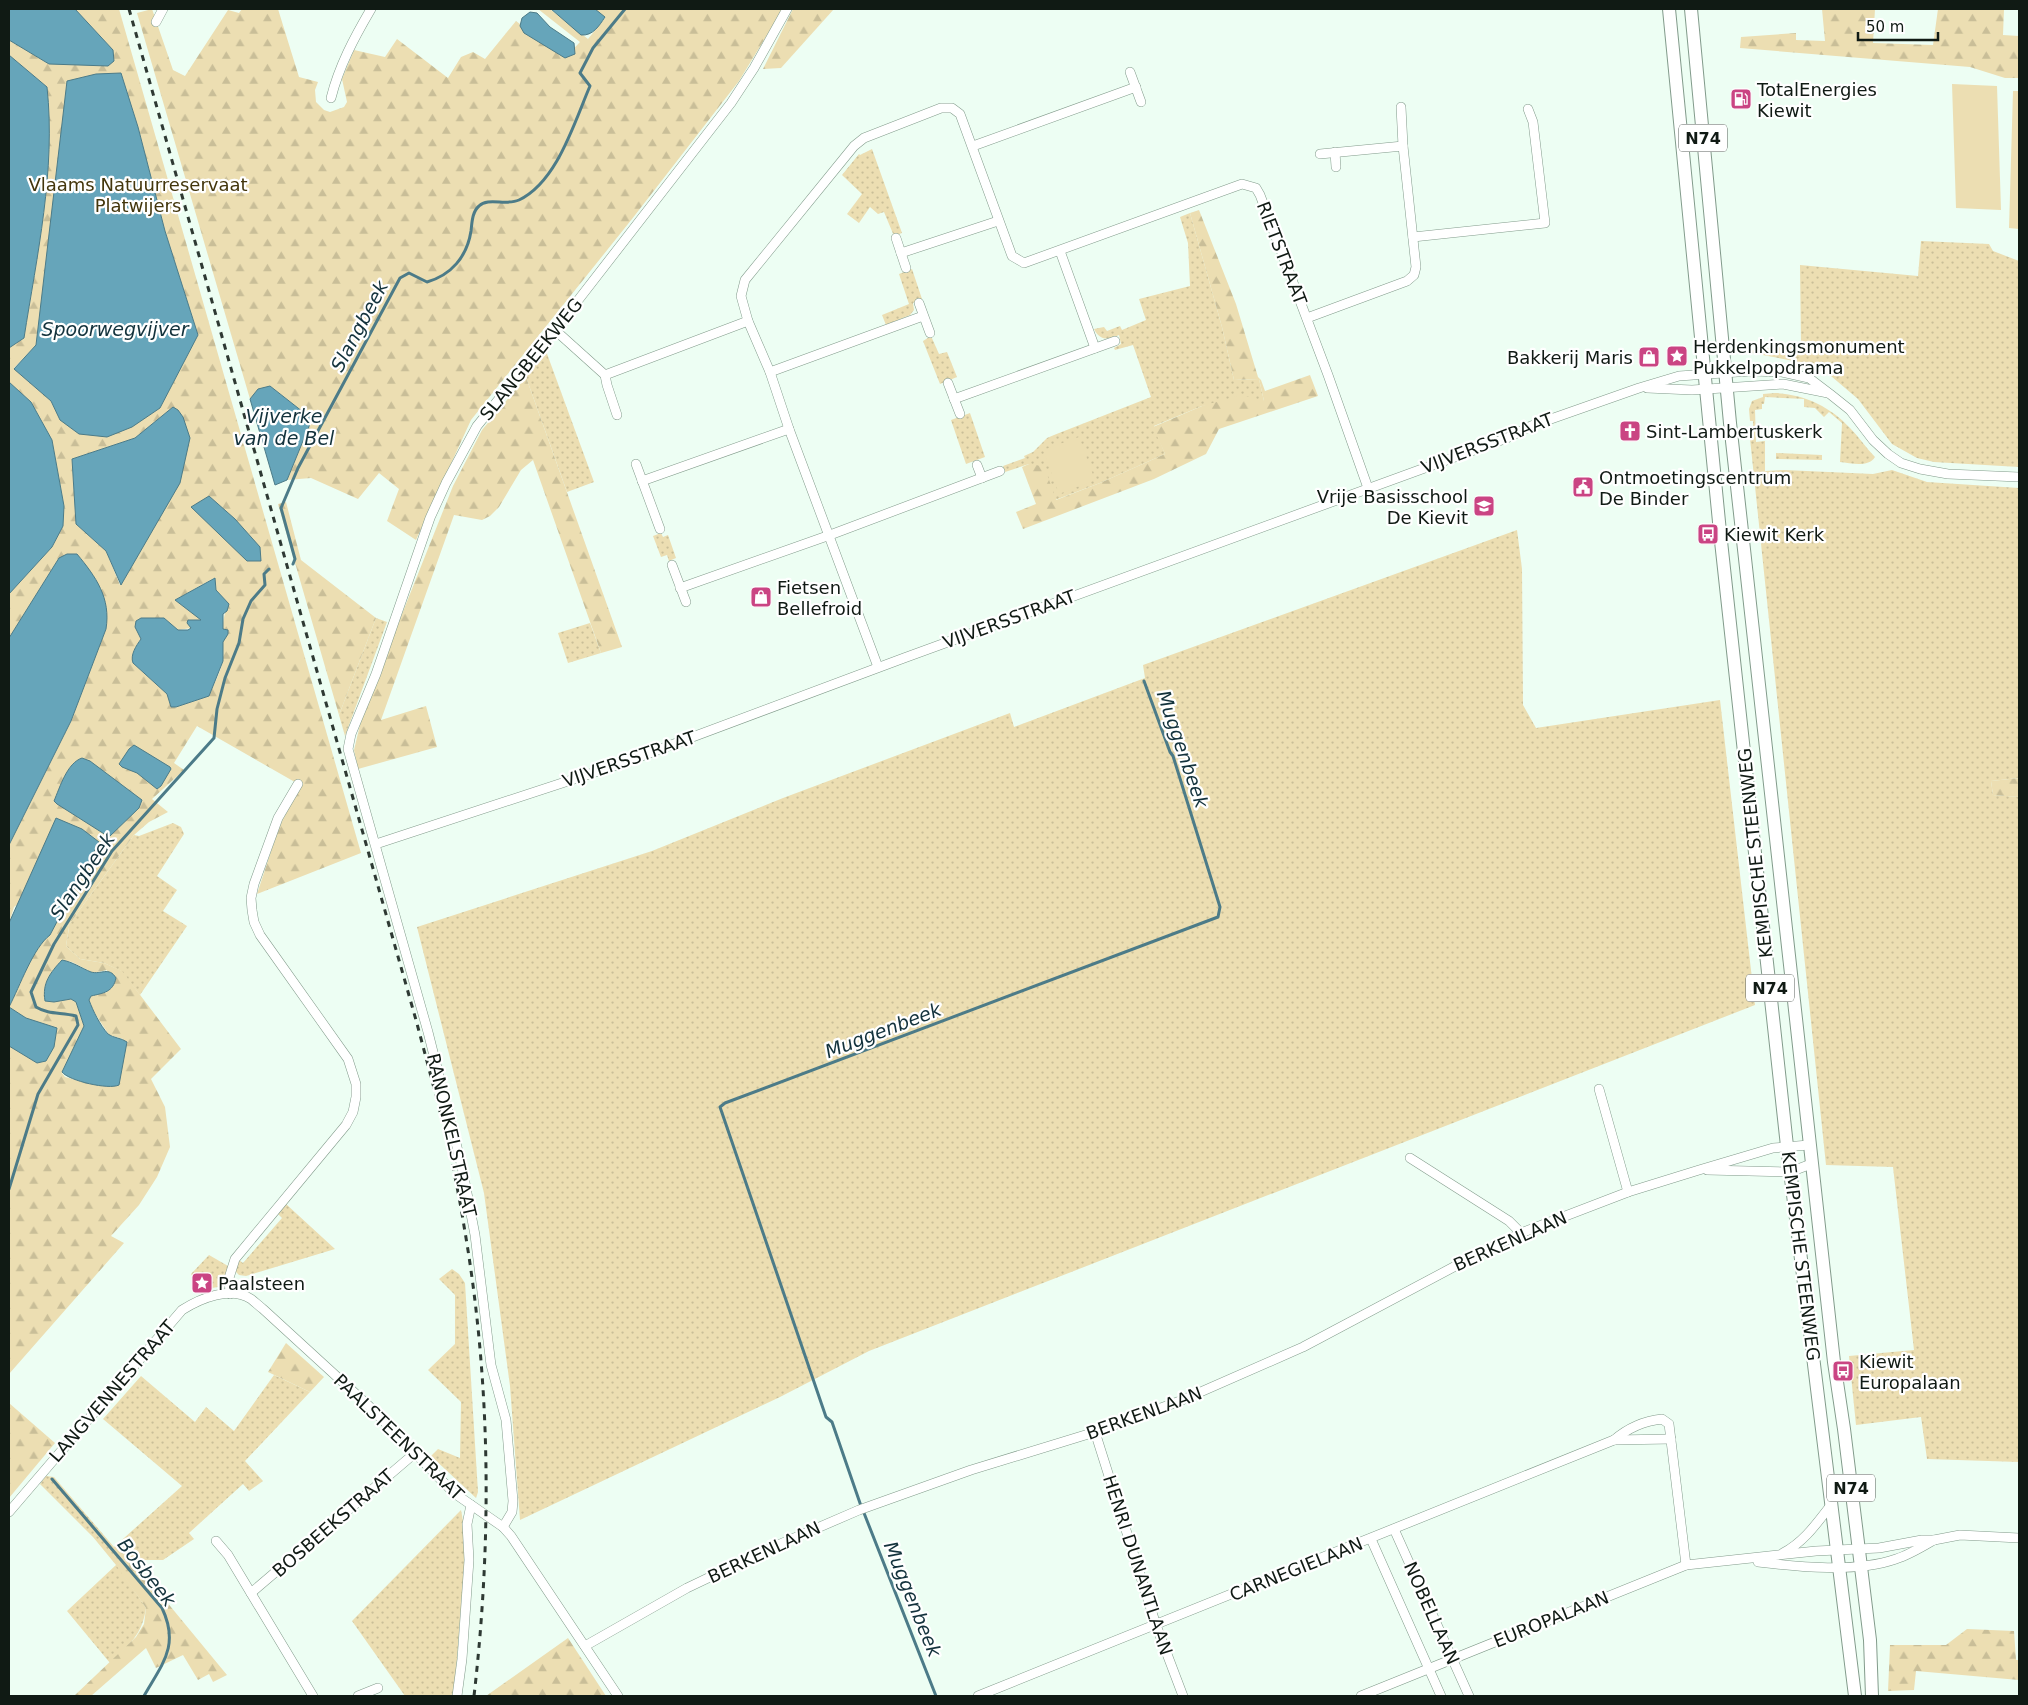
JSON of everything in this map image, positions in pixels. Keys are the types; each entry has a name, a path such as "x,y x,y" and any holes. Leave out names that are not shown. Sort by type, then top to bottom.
{"main road":[{"name":"KEMPISCHE STEENWEG","path":"1669,9 1708,390 1720,532 1787,1146 1855,1696"},
{"name":"KEMPISCHE STEENWEG","path":"1691,9 1727,387 1811,1164 1870,1640 1873,1695"}],"street":[{"path":"156,22 163,9"},
{"path":"331,98 339,69 350,44 371,9"},
{"name":"SLANGBEEKWEG","path":"348,750 351,734 376,674 430,518 446,483 477,426 555,330 731,103 754,68 787,9"},
{"path":"1130,72 1141,102"},
{"path":"973,146 1136,88"},
{"path":"1307,318 1407,282 1414,275 1416,267 1403,146 1401,107"},
{"name":"RIETSTRAAT","path":"748,321 741,296 745,280 854,146 864,138 941,108 952,108 960,114 1012,256 1024,263 1060,252 1242,184 1256,188 1260,195 1307,318 1368,488"},
{"path":"1413,237 1545,223 1533,122 1528,109"},
{"path":"1320,154 1403,146"},
{"path":"1335,152 1336,167"},
{"path":"901,253 998,221"},
{"path":"896,238 906,268"},
{"path":"1060,252 1095,348"},
{"path":"919,302 930,333"},
{"path":"770,372 923,316"},
{"path":"605,375 748,321 770,372 789,429 878,668"},
{"path":"555,330 605,375 617,414"},
{"path":"954,399 1115,341"},
{"name":"VIJVERSSTRAAT","path":"376,844 623,763 1507,438 1538,424 1639,388 1679,376 1726,372 1782,372 1809,378 1850,410 1874,440 1888,454 1901,463 1920,469 1948,474 2019,477"},
{"path":"948,383 960,414"},
{"name":"VIJVERSSTRAAT","path":"1639,388 1708,390 1783,384 1830,394"},
{"path":"642,481 789,429"},
{"path":"636,464 660,529"},
{"path":"977,465 982,478"},
{"path":"680,588 830,535 1000,471"},
{"path":"672,565 686,602"},
{"name":"RANONKELSTRAAT","path":"348,750 433,1051 470,1206 484,1295 491,1365 506,1420 513,1502 512,1512 502,1527"},
{"path":"230,1294 229,1278 235,1259 346,1125 353,1112 356,1097 356,1084 348,1059 260,935 254,922 251,898 254,884 278,818 298,784"},
{"path":"1599,1090 1628,1192"},
{"name":"BERKENLAAN","path":"584,1646 687,1588 771,1548 859,1510 971,1470 1095,1432 1180,1401 1303,1347 1521,1233 1628,1192 1700,1170 1773,1148 1809,1145"},
{"path":"1410,1158 1508,1221 1521,1233"},
{"name":"BERKENLAAN","path":"1700,1170 1790,1172 1811,1164"},
{"name":"PAALSTEENSTRAAT","path":"230,1294 251,1299 257,1304 370,1407 454,1493 502,1527 520,1548 618,1696"},
{"name":"LANGVENNESTRAAT","path":"9,1512 182,1310 202,1299 230,1294"},
{"name":"CARNEGIELAAN","path":"978,1696 1614,1440 1626,1430 1650,1420 1662,1419 1669,1424 1686,1565"},
{"name":"HENRI DUNANTLAAN","path":"1095,1432 1156,1625 1183,1696"},
{"name":"CARNEGIELAAN","path":"1614,1440 1672,1439"},
{"name":"BOSBEEKSTRAAT","path":"251,1593 414,1453"},
{"path":"457,1696 462,1659 469,1560 467,1524 471,1505"},
{"name":"EUROPALAAN","path":"1779,1556 1806,1536 1831,1505"},
{"name":"NOBELLAAN","path":"1394,1529 1469,1696"},
{"path":"1934,1540 1960,1535 2019,1538"},
{"name":"NOBELLAAN","path":"1371,1539 1441,1696"},
{"name":"EUROPALAAN","path":"1361,1696 1686,1565 1858,1548 1879,1548 1922,1540 1934,1540"},
{"name":"EUROPALAAN","path":"1745,1560 1809,1568 1839,1568 1881,1564 1898,1559 1934,1540"},
{"path":"216,1541 228,1555 313,1696"},
{"path":"358,1696 378,1688"}],"green space":[{"path":"75,9 119,9 361,853 257,894 279,827 300,785 197,726 174,763 184,770 152,799 168,812 149,822 134,835 68,926 66,946 80,959 104,963 122,971 181,1049 151,1079 165,1107 170,1147 157,1177 139,1205 111,1236 124,1243 9,1374 9,1046 37,1063 46,1061 54,1047 56,1028 26,1018 9,1007 32,958 50,935 99,842 14,907 9,923 9,845 71,721 106,629 59,558 9,638 9,594 52,547 63,526 64,506 52,440 31,402 9,382 9,348 24,338 44,212 49,150 49,118 47,87 9,55 9,40 49,64 113,50","holes":["121,73 138,127 165,231 198,335 160,408 60,420 51,401 14,368 36,345","173,407 120,585 106,551 76,524 72,459 135,438","214,578 216,590 229,604 223,624 222,663 209,696 171,707 167,694 133,663 132,656 141,638 141,618 164,618 178,630 191,628 188,620 202,620 175,600","62,960 72,962 93,973 107,970 107,992 91,996 89,1000 94,1012 109,1035 123,1039 95,1085 65,1077 62,1073 84,1026 76,1002 71,999 45,1001 46,984"]},
{"path":"152,9 173,70 185,76 228,10 239,13 242,9 278,9 299,77 318,82 315,90 316,102 324,110 330,112 344,107 347,102 342,79 354,50 385,57 397,39 448,78 461,57 473,52 485,59 516,21 565,58 580,42 538,9 550,9 588,39 605,18 595,9 783,9 739,81 632,219 471,420 416,540 387,521 399,489 379,473 358,499 311,478 287,480 312,419 270,386 250,399 137,13"},
{"path":"793,9 834,9 781,68 763,69"},
{"path":"1822,9 1875,9 1873,43 1933,45 1938,9 2004,9 2003,35 2019,36 2019,78 2005,78 1970,67 1740,48 1741,37 1796,33 1796,40 1825,41"},
{"path":"1952,84 1997,86 2001,210 1956,208"},
{"path":"2013,91 2019,91 2019,229 2009,228"},
{"path":"872,149 902,233 894,236 884,212 878,214 870,207 859,223 847,214 862,194 842,175 859,154"},
{"path":"1199,210 1236,304 1258,377 1261,380 1265,391 1310,375 1318,396 1219,429 1206,454 1154,479 1023,529 1016,512 1036,504 1022,467 1029,464 1042,466 1047,474 1056,500 1165,454 1153,427 1202,406 1241,395 1264,401 1259,379 1234,380 1222,327 1190,213"},
{"path":"1190,213 1222,327 1234,380 1259,379 1264,401 1202,406 1154,426 1165,454 1100,483 1055,500 1029,464 1005,472 1003,466 1025,458 1024,456 1033,452 1047,438 1151,397 1133,345 1115,350 1114,348 1121,344 1119,335 1105,338 1099,336 1094,329 1104,327 1107,331 1120,326 1122,330 1146,320 1139,299 1190,286 1188,243 1180,217"},
{"path":"1921,241 1989,244 1993,251 2019,261 2019,467 1934,462 1917,458 1892,444 1858,399 1831,376 1799,362 1752,353 1752,350 1801,345 1800,265 1918,276"},
{"path":"912,269 922,299 913,303 914,310 910,315 886,325 882,315 909,304 899,274"},
{"path":"931,336 939,354 947,352 957,377 940,384 923,341"},
{"path":"546,351 594,482 567,492 526,377"},
{"path":"526,377 622,647 601,653 533,460 521,470 499,507 490,516 482,520 454,515 381,720 426,706 437,747 358,769 354,750 363,712 453,486 482,430"},
{"path":"1775,393 1796,396 1816,403 1826,408 1853,431 1875,457 1864,464 1840,462 1842,423 1829,412 1824,417 1815,408 1804,407 1804,399 1765,397 1762,409 1755,410 1756,442 1765,441 1765,471 1784,470 1873,474 1892,470 1927,482 2019,488 2019,778 1991,781 1993,795 2019,797 2019,1462 1927,1459 1921,1417 1856,1425 1849,1356 1914,1350 1893,1167 1826,1165 1749,429 1753,429 1753,421 1750,421 1749,409 1752,401 1763,397 1763,394"},
{"path":"970,413 985,457 966,464 951,420"},
{"path":"1079,437 1095,480 1059,494 1043,450"},
{"path":"1776,453 1822,455 1822,460 1776,459"},
{"path":"286,502 301,560 376,618 339,715 278,504"},
{"path":"1517,530 1522,569 1523,705 1536,728 1720,700 1755,1005 869,1351 780,1397 520,1520 510,1386 484,1193 417,927 652,851 783,798 1010,713 1014,727 1145,678 1143,665"},
{"path":"661,533 663,537 668,535 676,558 669,561 667,555 661,557 653,536"},
{"path":"376,618 387,622 345,736 339,715"},
{"path":"590,623 601,653 568,663 558,633"},
{"path":"2019,778 2019,797 1993,795 1991,781"},
{"path":"173,823 181,827 184,834 157,876 177,890 163,911 187,926 140,995 121,971 104,963 80,959 66,946 68,926 134,835 139,836"},
{"path":"286,1204 335,1249 246,1276 239,1275 235,1271 239,1260 243,1263 282,1218 278,1214"},
{"path":"209,1255 228,1266 224,1286 200,1290 191,1274"},
{"path":"452,1269 459,1274 465,1283 478,1492 476,1498 431,1456 438,1449 460,1458 461,1402 428,1370 455,1344 455,1295 439,1279"},
{"path":"286,1343 324,1377 310,1392 268,1372"},
{"path":"274,1375 310,1392 245,1461 263,1481 249,1491 243,1484 189,1533 194,1539 163,1560 123,1560 117,1565 146,1608 138,1633 129,1645 110,1663 67,1611 116,1565 93,1537 40,1484 46,1476 54,1477 114,1547 182,1486 103,1419 141,1376 195,1422 206,1407 234,1431"},
{"path":"9,1403 55,1443 9,1498"},
{"path":"461,1510 465,1532 465,1558 454,1696 405,1696 352,1621"},
{"path":"123,1560 133,1561 227,1675 213,1682 209,1674 198,1680 183,1655 156,1668 146,1648 91,1696 74,1696 136,1637 144,1624 146,1608 116,1565"},
{"path":"1967,1629 2014,1631 2016,1660 2019,1660 2019,1680 1916,1671 1914,1690 1888,1691 1890,1645 1946,1645"},
{"path":"568,1638 606,1696 486,1696"}],"water":[{"path":"9,9 75,9 113,50 114,61 108,66 49,64 9,40"},
{"path":"551,9 595,9 605,17 592,32 581,35"},
{"path":"530,12 537,13 550,27 574,43 575,54 565,58 524,33 520,26 522,18"},
{"path":"9,55 47,87 49,150 44,212 24,338 9,348"},
{"name":"Spoorwegvijver","path":"121,73 138,127 165,231 198,335 160,408 132,427 107,437 79,434 60,420 51,401 14,369 36,345 67,81 96,74"},
{"path":"9,382 31,402 52,440 64,506 63,526 52,547 9,594"},
{"name":"Vijverke van de Bel","path":"270,386 312,419 287,480 275,485 250,399 258,389"},
{"path":"173,407 183,417 190,438 180,483 121,585 106,551 76,524 72,459 135,438"},
{"path":"209,496 235,519 260,547 261,561 247,561 191,507"},
{"path":"67,554 77,554 96,580 106,607 106,629 71,721 9,845 9,638 59,558"},
{"path":"215,578 216,590 229,604 227,611 223,614 223,629 228,630 228,634 223,642 223,661 209,696 171,707 167,694 133,663 135,648 141,639 135,627 136,621 141,618 164,618 178,630 188,630 191,628 187,623 188,620 201,620 175,600"},
{"path":"134,745 170,767 171,769 161,786 157,789 137,773 119,764"},
{"path":"82,758 90,761 142,800 139,808 109,837 54,801 68,770"},
{"path":"56,818 82,829 99,842 50,935 32,958 9,1007 9,923"},
{"path":"62,960 95,973 111,972 116,978 115,983 110,989 104,993 91,996 89,1000 97,1018 108,1034 127,1042 119,1085 89,1084 72,1079 62,1072 84,1026 76,1002 71,999 54,1002 45,1001 44,995 48,979"},
{"path":"9,1007 26,1018 57,1028 54,1047 46,1061 37,1063 9,1046"}],"waterway":[{"name":"Slangbeek","path":"293,564 295,559 281,508 298,468 400,278 409,273 427,282 443,275 457,264 462,257 469,240 474,214 479,206 487,202 514,202 532,191 544,180 554,166 571,134 590,86 580,73 593,48 625,9"},
{"name":"Slangbeek","path":"9,1189 38,1094 78,1025 76,1016 41,1010 36,1007 31,992 54,944 112,851 214,738 217,709 225,678 239,643 243,619 251,601 265,585 264,574 269,569"},
{"name":"Muggenbeek","path":"861,1506 832,1422 826,1417 720,1107 725,1103 1218,917 1220,907 1173,756 1144,681"},
{"name":"Bosbeek","path":"52,1479 162,1608 167,1621 169,1644 162,1664 144,1696"},
{"name":"Muggenbeek","path":"864,1513 936,1696"}],"railway":[{"path":"129,9 416,1020 443,1122 454,1174 473,1285 484,1402 486,1461 484,1578 474,1696"}],"place":[{"name":"TotalEnergies Kiewit","path":"1741,99"},
{"name":"Herdenkingsmonument Pukkelpopdrama","path":"1677,356"},
{"name":"Bakkerij Maris","path":"1649,357"},
{"name":"Sint-Lambertuskerk","path":"1630,431"},
{"name":"Ontmoetingscentrum De Binder","path":"1583,487"},
{"name":"Vrije Basisschool De Kievit","path":"1484,506"},
{"name":"Kiewit Kerk","path":"1708,534"},
{"name":"Fietsen Bellefroid","path":"761,597"},
{"name":"Paalsteen","path":"202,1283"},
{"name":"Kiewit Europalaan","path":"1843,1371"}],"park label":[{"name":"Vlaams Natuurreservaat Platwijers","path":"138,194"}]}
